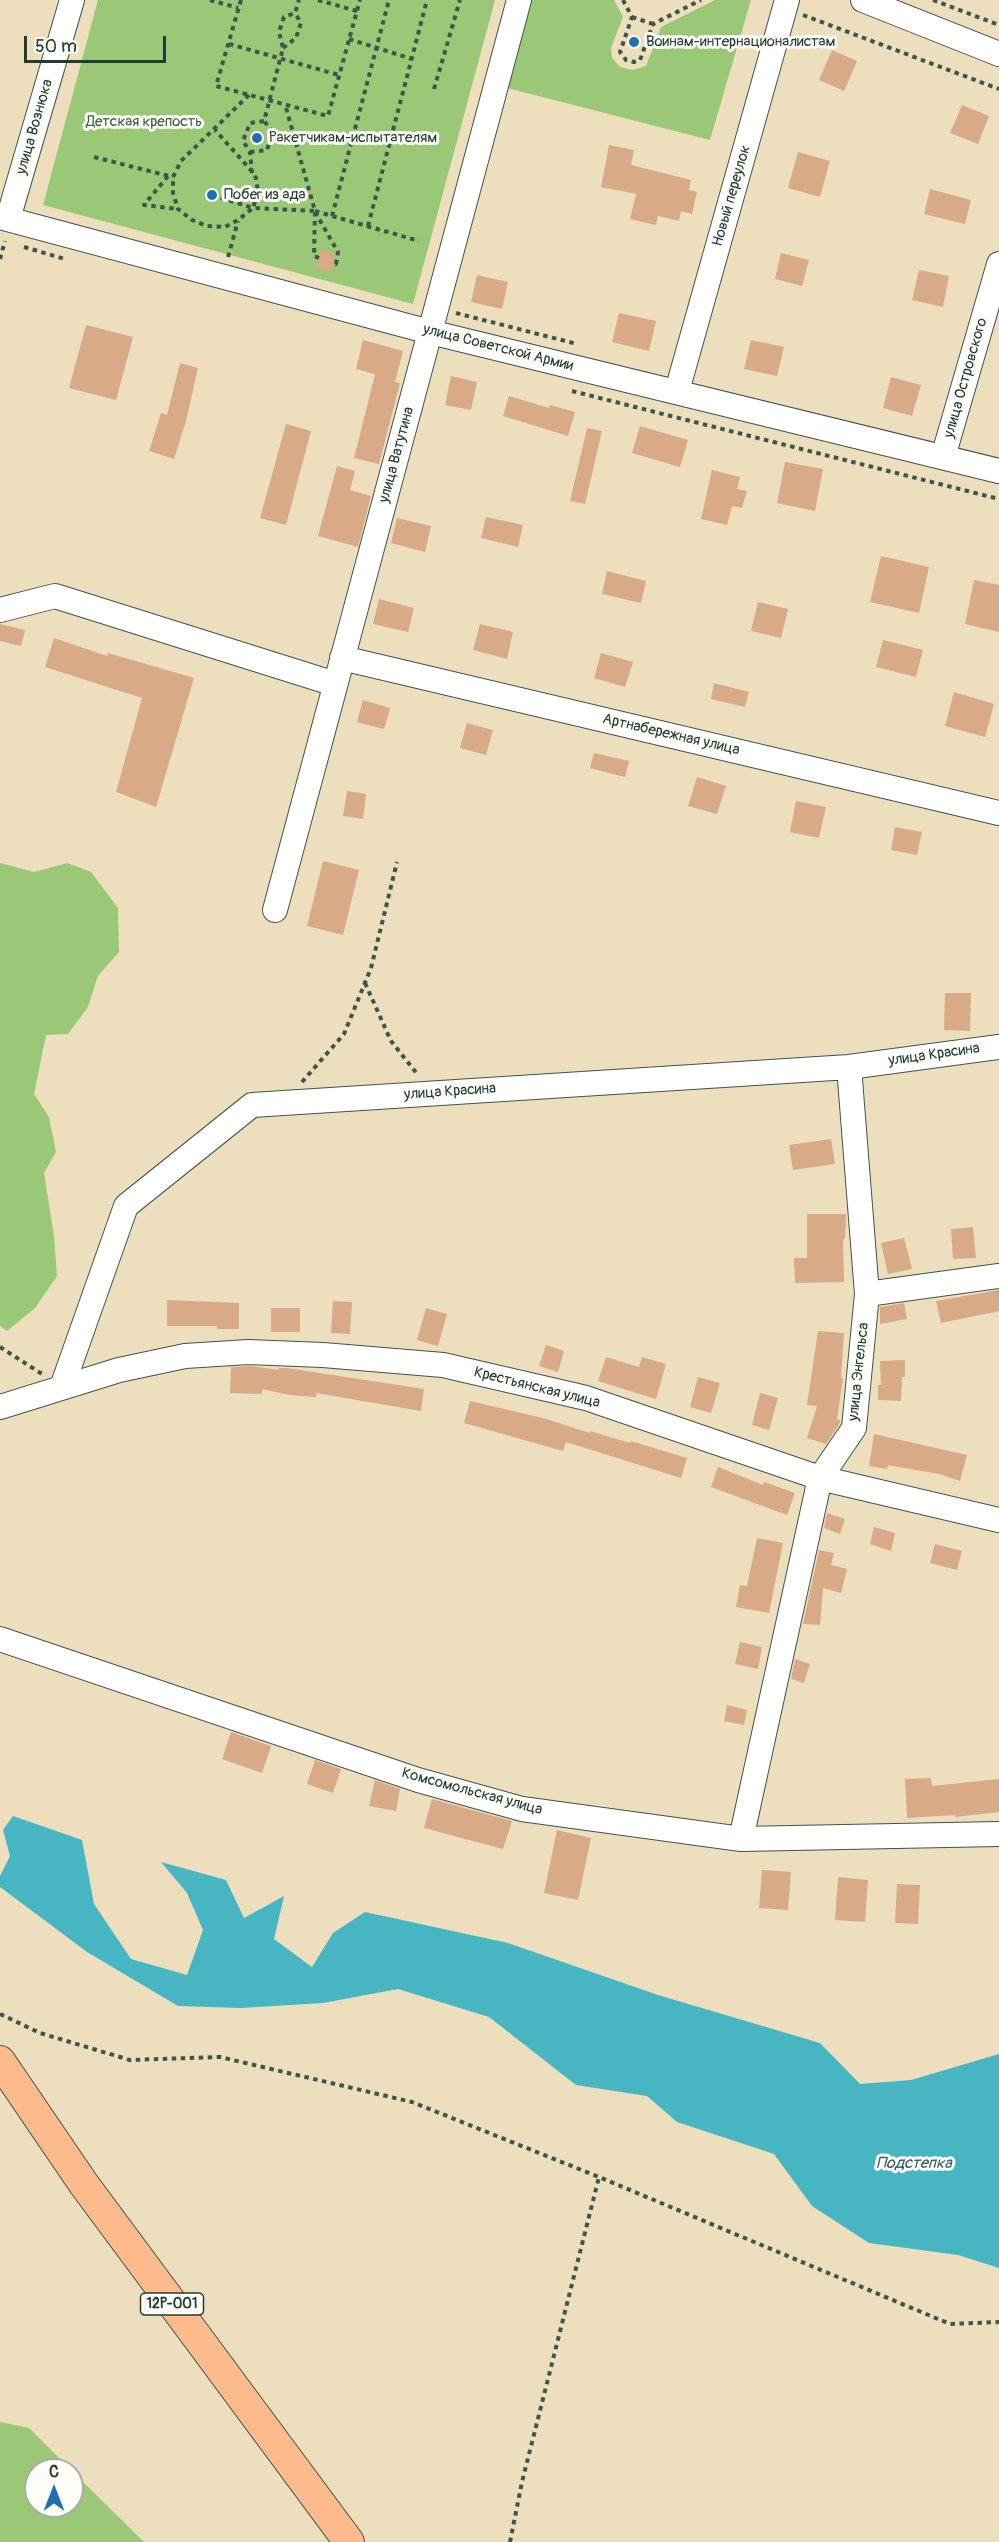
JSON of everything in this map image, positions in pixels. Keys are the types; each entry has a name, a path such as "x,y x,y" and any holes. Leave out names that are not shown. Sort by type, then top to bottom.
{"main road":[{"name":"12Р-001","path":"0,2061 83,2183 349,2542"}],"street":[{"name":"улица Вознюка","path":"4,225 72,0"},
{"name":"улица Ватутина","path":"275,910 519,0"},
{"path":"863,0 999,54"},
{"name":"Новый переулок","path":"677,391 786,4"},
{"name":"улица Советской Армии","path":"4,225 999,471"},
{"name":"улица Островского","path":"943,458 999,264"},
{"path":"0,610 55,596 334,684"},
{"name":"Артнабережная улица","path":"342,658 999,813"},
{"name":"улица Красина","path":"62,1387 126,1206 252,1105 849,1067 999,1047"},
{"name":"улица Энгельса","path":"741,1839 820,1478 854,1428 867,1294 849,1067"},
{"path":"867,1294 999,1276"},
{"name":"Крестьянская улица","path":"0,1407 119,1370 185,1356 248,1352 323,1355 443,1365 586,1398 820,1478 999,1520"},
{"name":"Комсомольская улица","path":"0,1640 418,1780 522,1809 741,1839 999,1834"}],"path":[{"path":"210,0 238,8"},
{"path":"241,0 216,86 328,116 360,0"},
{"path":"283,48 296,38 301,23 295,13 298,0"},
{"path":"318,0 357,11"},
{"path":"332,216 389,0"},
{"path":"368,226 428,0"},
{"path":"434,88 460,0"},
{"path":"623,0 632,17 653,24"},
{"path":"632,17 620,52 626,60 634,62 640,60 653,24 701,0"},
{"path":"933,0 999,25"},
{"path":"786,4 999,89"},
{"path":"264,122 283,48 279,32 284,17 295,13"},
{"path":"349,39 412,58"},
{"path":"228,44 339,75"},
{"path":"215,130 256,178 258,192 253,207 238,220 225,227 207,226 192,220 178,209 144,205 171,176 181,161 249,95"},
{"path":"285,104 315,211 338,252 336,264 334,263"},
{"path":"252,173 250,152 243,141 250,123 264,122"},
{"path":"250,152 267,150 273,132 264,122"},
{"path":"94,157 171,176"},
{"path":"171,176 178,209"},
{"path":"212,195 253,207 315,211 419,241"},
{"path":"315,211 314,256 319,258"},
{"path":"228,255 238,220"},
{"path":"0,259 4,225"},
{"path":"562,388 999,499"},
{"path":"284,1103 344,1034 371,968 397,862"},
{"path":"365,982 391,1041 433,1093"},
{"path":"0,1347 62,1387"},
{"path":"0,2014 40,2033 130,2060 220,2057 412,2102 599,2176 950,2324 999,2322"},
{"path":"510,2542 522,2482 599,2176"}],"green space":[{"name":"Детская крепость","path":"98,0 495,0 413,304 43,205"},
{"path":"530,0 614,0 623,17 611,48 612,58 620,67 633,70 646,66 661,27 715,0 751,0 710,140 507,88"},
{"path":"0,863 34,872 67,863 91,872 118,908 119,952 98,976 88,1007 68,1034 46,1035 34,1094 49,1117 56,1152 44,1173 54,1236 57,1276 35,1308 7,1331 0,1326"},
{"path":"0,2422 29,2428 59,2458 24,2458 24,2518 84,2518 84,2483 144,2542 0,2542"}],"water":[{"name":"Подстепка","path":"13,1816 82,1840 94,1904 131,1959 187,1975 203,1930 187,1893 161,1862 226,1880 244,1918 284,1896 274,1939 312,1967 333,1933 365,1912 508,1943 658,1995 820,2043 860,2084 911,2080 999,2054 999,2268 958,2255 869,2243 812,2206 774,2154 677,2122 647,2096 576,2085 489,2017 398,1989 323,2003 241,2008 178,2006 87,1952 0,1887 0,1876 10,1856 3,1830"}],"building":[{"path":"832,50 857,61 844,91 819,80"},
{"path":"962,105 989,116 978,144 950,133"},
{"path":"609,145 634,150 631,165 691,180 689,190 697,192 692,214 681,211 679,221 658,216 656,225 630,219 636,194 601,187"},
{"path":"798,152 830,161 820,197 788,188"},
{"path":"930,189 971,200 965,224 924,214"},
{"path":"321,250 336,254 331,272 316,268"},
{"path":"781,253 809,260 802,286 775,279"},
{"path":"919,270 949,276 943,307 912,300"},
{"path":"477,275 508,282 502,309 471,302"},
{"path":"619,313 656,321 649,351 612,342"},
{"path":"86,325 133,337 116,400 69,388"},
{"path":"363,340 403,351 395,382 400,383 379,464 354,458 375,374 356,369"},
{"path":"751,340 784,347 777,376 744,369"},
{"path":"180,363 198,368 186,421 174,459 149,451 161,413 167,415"},
{"path":"451,376 477,382 471,410 445,405"},
{"path":"891,377 921,385 912,416 883,408"},
{"path":"509,396 549,408 550,405 575,412 568,436 503,416"},
{"path":"286,424 311,431 286,525 260,518"},
{"path":"640,426 688,440 680,467 632,453"},
{"path":"587,428 602,431 585,504 570,501"},
{"path":"785,462 823,469 815,511 777,503"},
{"path":"337,466 355,471 350,490 371,496 358,547 318,536"},
{"path":"712,470 740,477 737,489 747,491 742,508 732,506 727,525 701,519"},
{"path":"486,517 523,525 518,547 481,538"},
{"path":"397,518 431,526 425,552 391,543"},
{"path":"881,556 929,567 919,613 870,602"},
{"path":"607,571 646,581 641,603 602,594"},
{"path":"974,580 999,585 999,632 965,624"},
{"path":"379,599 414,608 408,632 373,624"},
{"path":"758,602 788,609 781,638 751,631"},
{"path":"0,624 25,630 21,646 0,641"},
{"path":"480,624 513,632 507,659 473,650"},
{"path":"54,638 107,656 108,653 194,678 156,807 116,792 142,698 45,667"},
{"path":"883,640 923,650 916,677 876,667"},
{"path":"601,653 633,662 625,687 594,678"},
{"path":"714,683 749,692 745,707 711,699"},
{"path":"954,692 994,704 985,737 945,726"},
{"path":"363,700 390,708 384,729 357,722"},
{"path":"467,723 493,730 486,755 460,748"},
{"path":"594,753 629,761 625,777 590,768"},
{"path":"697,777 726,786 717,814 688,806"},
{"path":"347,791 366,794 363,819 343,816"},
{"path":"796,801 826,807 819,838 790,832"},
{"path":"895,827 922,832 917,855 891,850"},
{"path":"323,861 359,870 343,935 307,926"},
{"path":"945,993 971,993 970,1031 944,1030"},
{"path":"831,1139 835,1164 793,1170 789,1145"},
{"path":"807,1214 846,1214 845,1239 843,1239 844,1282 795,1283 794,1258 807,1258"},
{"path":"973,1227 976,1258 953,1259 951,1229"},
{"path":"904,1238 912,1269 888,1274 881,1243"},
{"path":"999,1290 999,1311 941,1323 936,1301"},
{"path":"167,1300 239,1303 239,1329 217,1329 217,1326 167,1326"},
{"path":"333,1301 352,1302 350,1334 331,1333"},
{"path":"904,1303 907,1319 880,1324 880,1307"},
{"path":"271,1308 300,1308 300,1332 271,1332"},
{"path":"426,1308 447,1314 438,1346 417,1340"},
{"path":"818,1331 844,1333 841,1378 843,1378 837,1419 840,1423 826,1444 807,1438 817,1406 807,1405"},
{"path":"546,1345 564,1351 558,1372 539,1366"},
{"path":"606,1357 639,1367 642,1357 666,1364 656,1399 598,1381"},
{"path":"905,1360 901,1401 878,1400 878,1385 881,1385 880,1361"},
{"path":"251,1366 279,1370 279,1368 287,1368 424,1389 421,1411 316,1393 316,1397 290,1395 262,1389 262,1394 230,1393 231,1367"},
{"path":"698,1377 720,1383 711,1413 690,1407"},
{"path":"760,1393 778,1398 769,1430 752,1425"},
{"path":"470,1401 543,1418 630,1443 631,1441 687,1458 681,1478 566,1442 563,1451 464,1423"},
{"path":"874,1434 967,1455 960,1481 939,1474 888,1465 887,1469 869,1466"},
{"path":"718,1467 763,1485 764,1482 795,1493 787,1515 711,1487"},
{"path":"827,1513 845,1519 840,1534 824,1528"},
{"path":"874,1527 895,1533 891,1551 870,1544"},
{"path":"757,1538 783,1543 769,1613 736,1607 740,1585 747,1586"},
{"path":"935,1544 962,1551 957,1570 930,1563"},
{"path":"819,1550 834,1553 831,1565 847,1569 841,1593 823,1588 820,1625 803,1624"},
{"path":"740,1642 762,1647 758,1669 735,1664"},
{"path":"795,1659 810,1664 804,1683 791,1679"},
{"path":"727,1705 747,1710 744,1725 724,1721"},
{"path":"231,1732 271,1746 262,1773 222,1759"},
{"path":"315,1760 341,1769 333,1793 307,1784"},
{"path":"931,1778 932,1786 999,1779 999,1812 955,1817 955,1815 907,1818 905,1779"},
{"path":"375,1780 400,1789 396,1811 369,1806"},
{"path":"432,1799 512,1821 503,1849 424,1828"},
{"path":"557,1830 591,1838 578,1900 544,1893"},
{"path":"762,1870 791,1872 788,1910 759,1908"},
{"path":"838,1877 868,1880 865,1922 835,1920"},
{"path":"897,1884 920,1885 918,1924 895,1923"}],"place":[{"name":"Воинам-интернационалистам","path":"634,42"},
{"name":"Ракетчикам-испытателям","path":"257,138"},
{"name":"Побег из ада","path":"212,195"}]}
